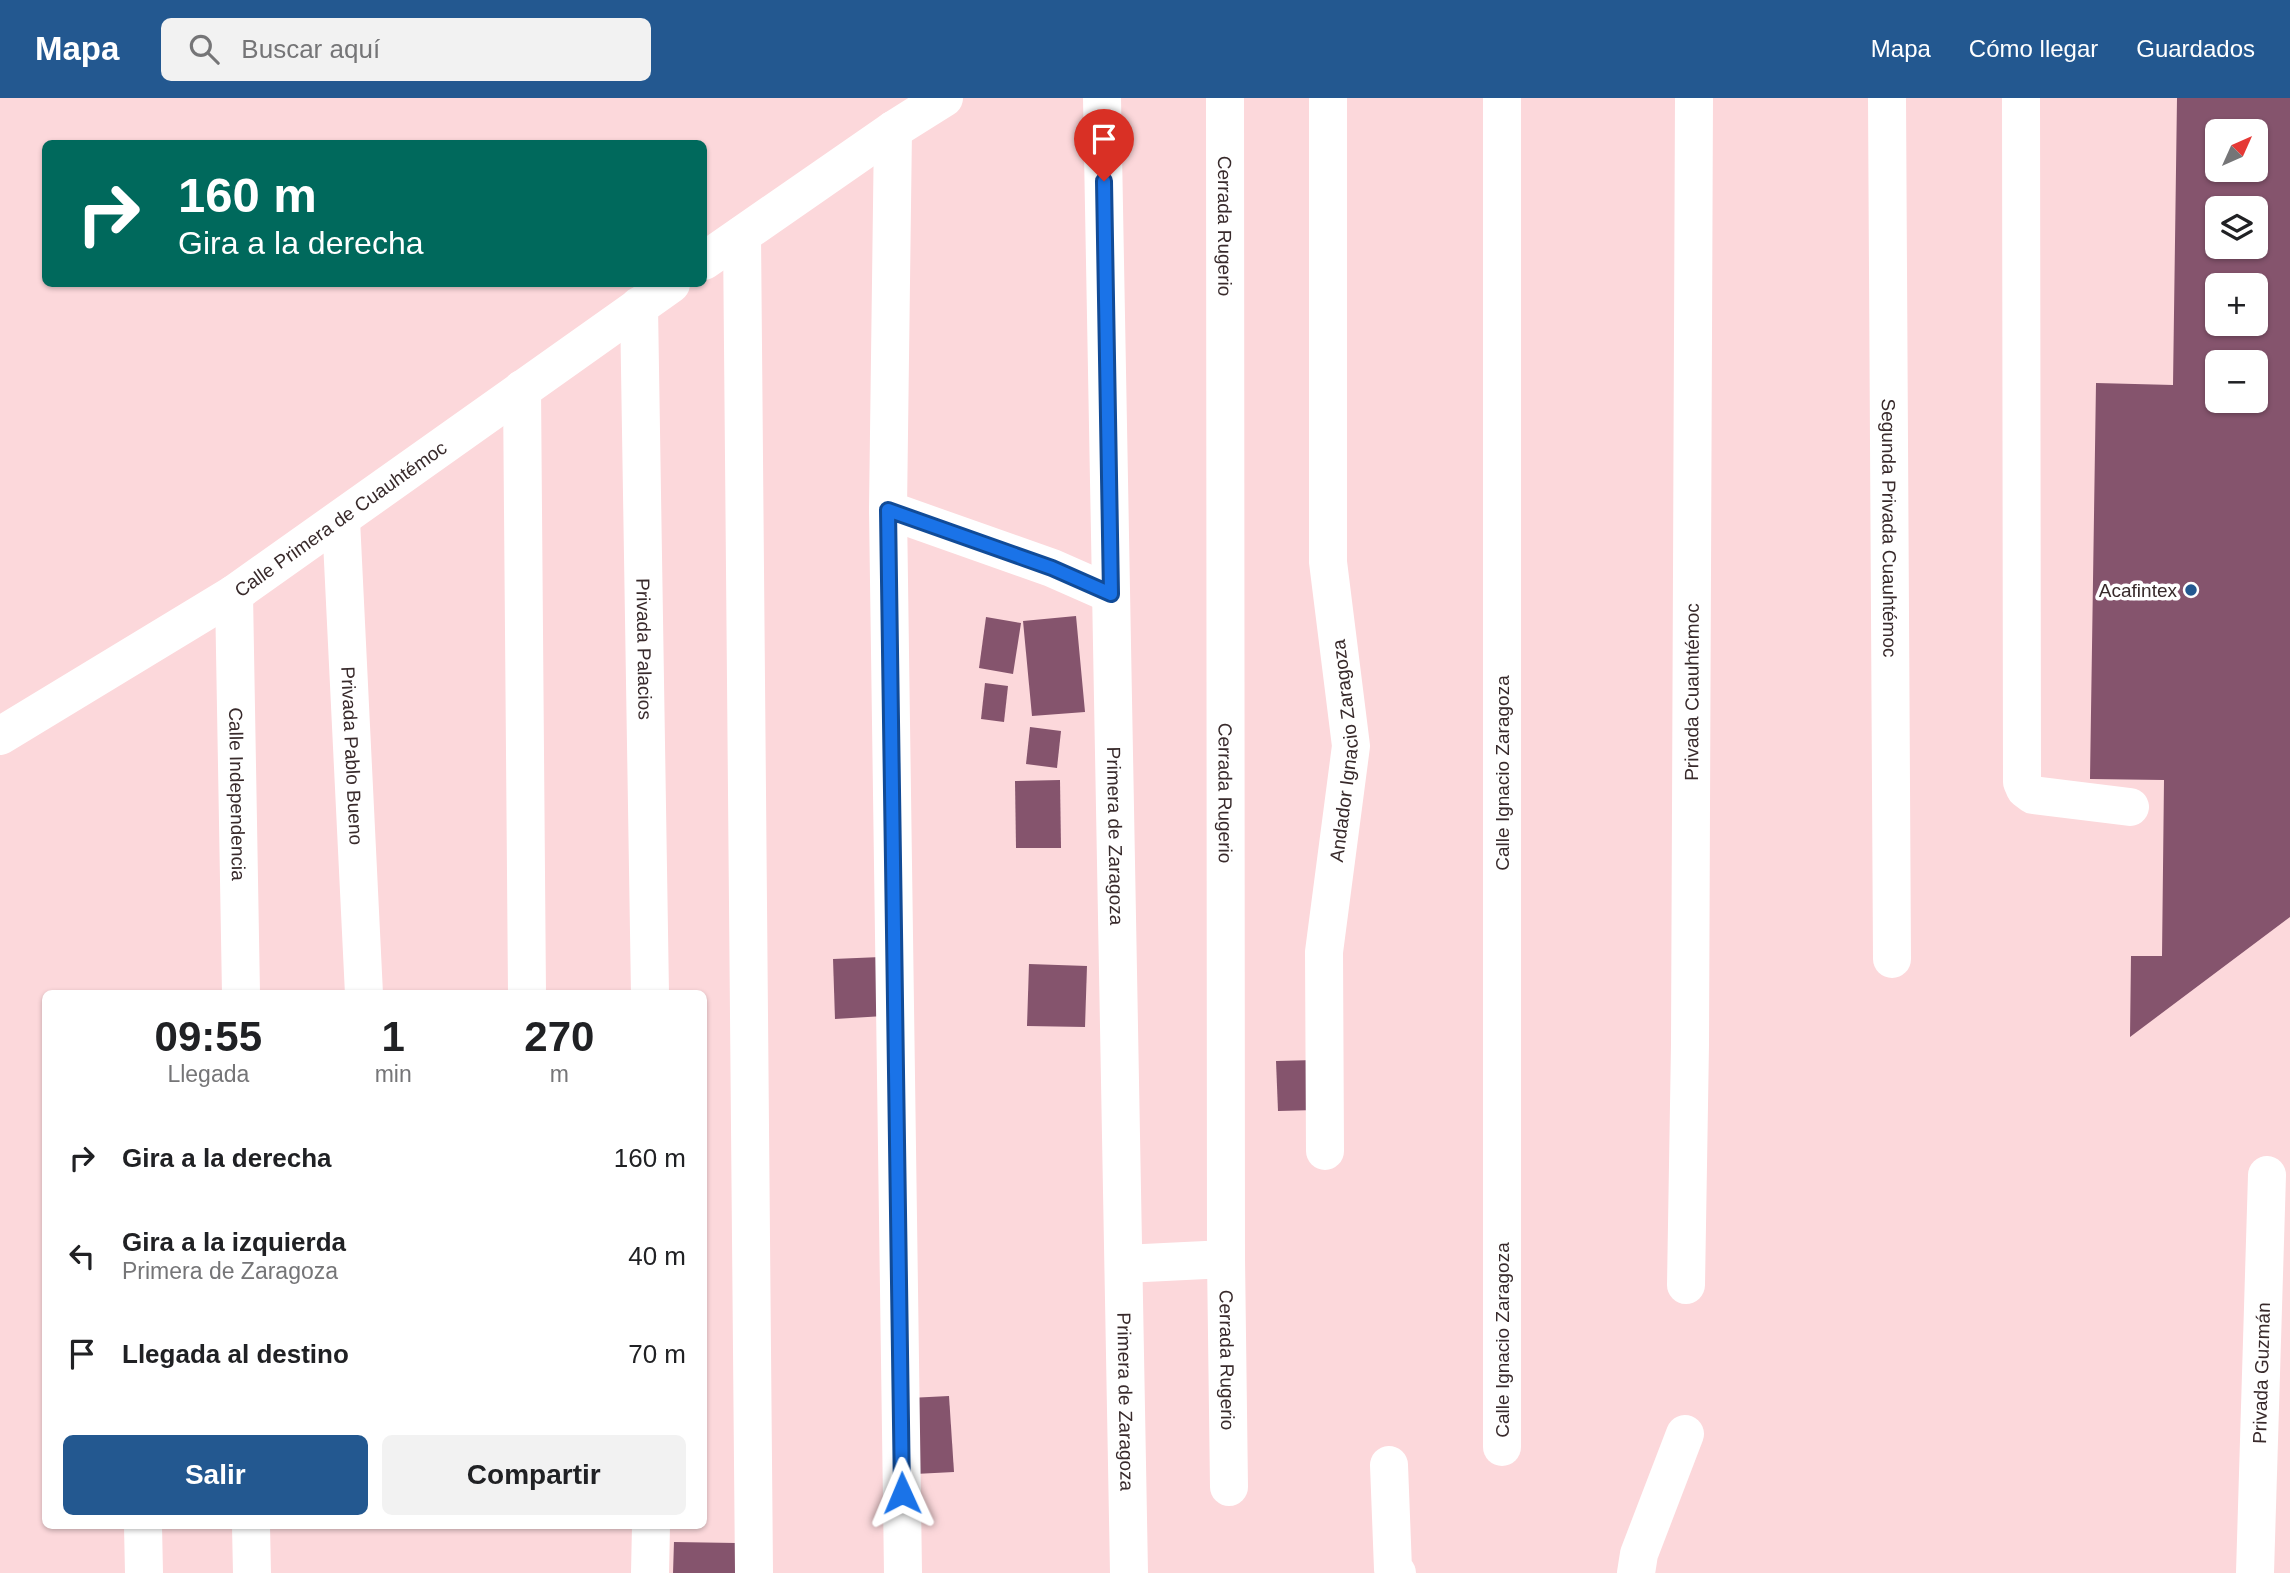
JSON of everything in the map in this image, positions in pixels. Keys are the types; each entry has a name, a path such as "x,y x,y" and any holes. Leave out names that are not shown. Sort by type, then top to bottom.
{"street":[{"path":"707,259 893,130 944,98"},
{"name":"Primera de Zaragoza","path":"1102,98 1129,1573"},
{"name":"Cerrada Rugerio","path":"1225,98 1226,1259 1229,1487"},
{"name":"Andador Ignacio Zaragoza","path":"1325,1151 1324,952 1351,746 1328,562 1328,98"},
{"name":"Calle Ignacio Zaragoza","path":"1502,98 1502,1447"},
{"name":"Privada Cuauhtémoc","path":"1686,1284 1690,1045 1694,98"},
{"name":"Segunda Privada Cuauhtémoc","path":"1887,98 1892,959"},
{"path":"2021,98 2022,782 2033,796 2130,807"},
{"path":"893,130 888,510 903,1573"},
{"path":"742,235 754,1573"},
{"name":"Calle Primera de Cuauhtémoc","path":"0,736 234,594 667,287"},
{"name":"Privada Palacios","path":"639,306 650,990"},
{"path":"522,389 527,990"},
{"path":"888,510 1052,568 1111,594"},
{"name":"Privada Pablo Bueno","path":"341,520 364,990"},
{"name":"Calle Independencia","path":"234,594 242,990"},
{"name":"Privada Guzmán","path":"2255,1573 2267,1175"},
{"path":"1124,1264 1226,1259"},
{"path":"1636,1573 1639,1554 1685,1434"},
{"path":"1389,1465 1393,1569 1397,1573"},
{"path":"143,1529 144,1573"},
{"path":"251,1529 252,1573"},
{"path":"650,1573 651,1529"}],"building":[{"name":"Acafintex","path":"2177,98 2290,98 2290,917 2130,1037 2131,956 2162,956 2164,780 2090,779 2096,383 2173,385"},
{"path":"1076,616 1085,712 1032,716 1023,621"},
{"path":"986,617 1021,623 1013,674 979,668"},
{"path":"985,683 1008,686 1004,722 981,719"},
{"path":"1030,727 1061,731 1057,768 1026,764"},
{"path":"1060,780 1061,848 1016,848 1015,781"},
{"path":"881,957 884,1016 835,1019 833,959"},
{"path":"1029,964 1087,966 1085,1027 1027,1026"},
{"path":"1315,1060 1316,1110 1278,1111 1276,1061"},
{"path":"949,1396 954,1472 915,1474 909,1398"},
{"path":"674,1542 736,1543 736,1573 673,1573"}],"place":[{"name":"Acafintex","path":"2191,590"}],"route":[{"path":"902,1493 888,510 1052,568 1111,594 1104,181"}]}
